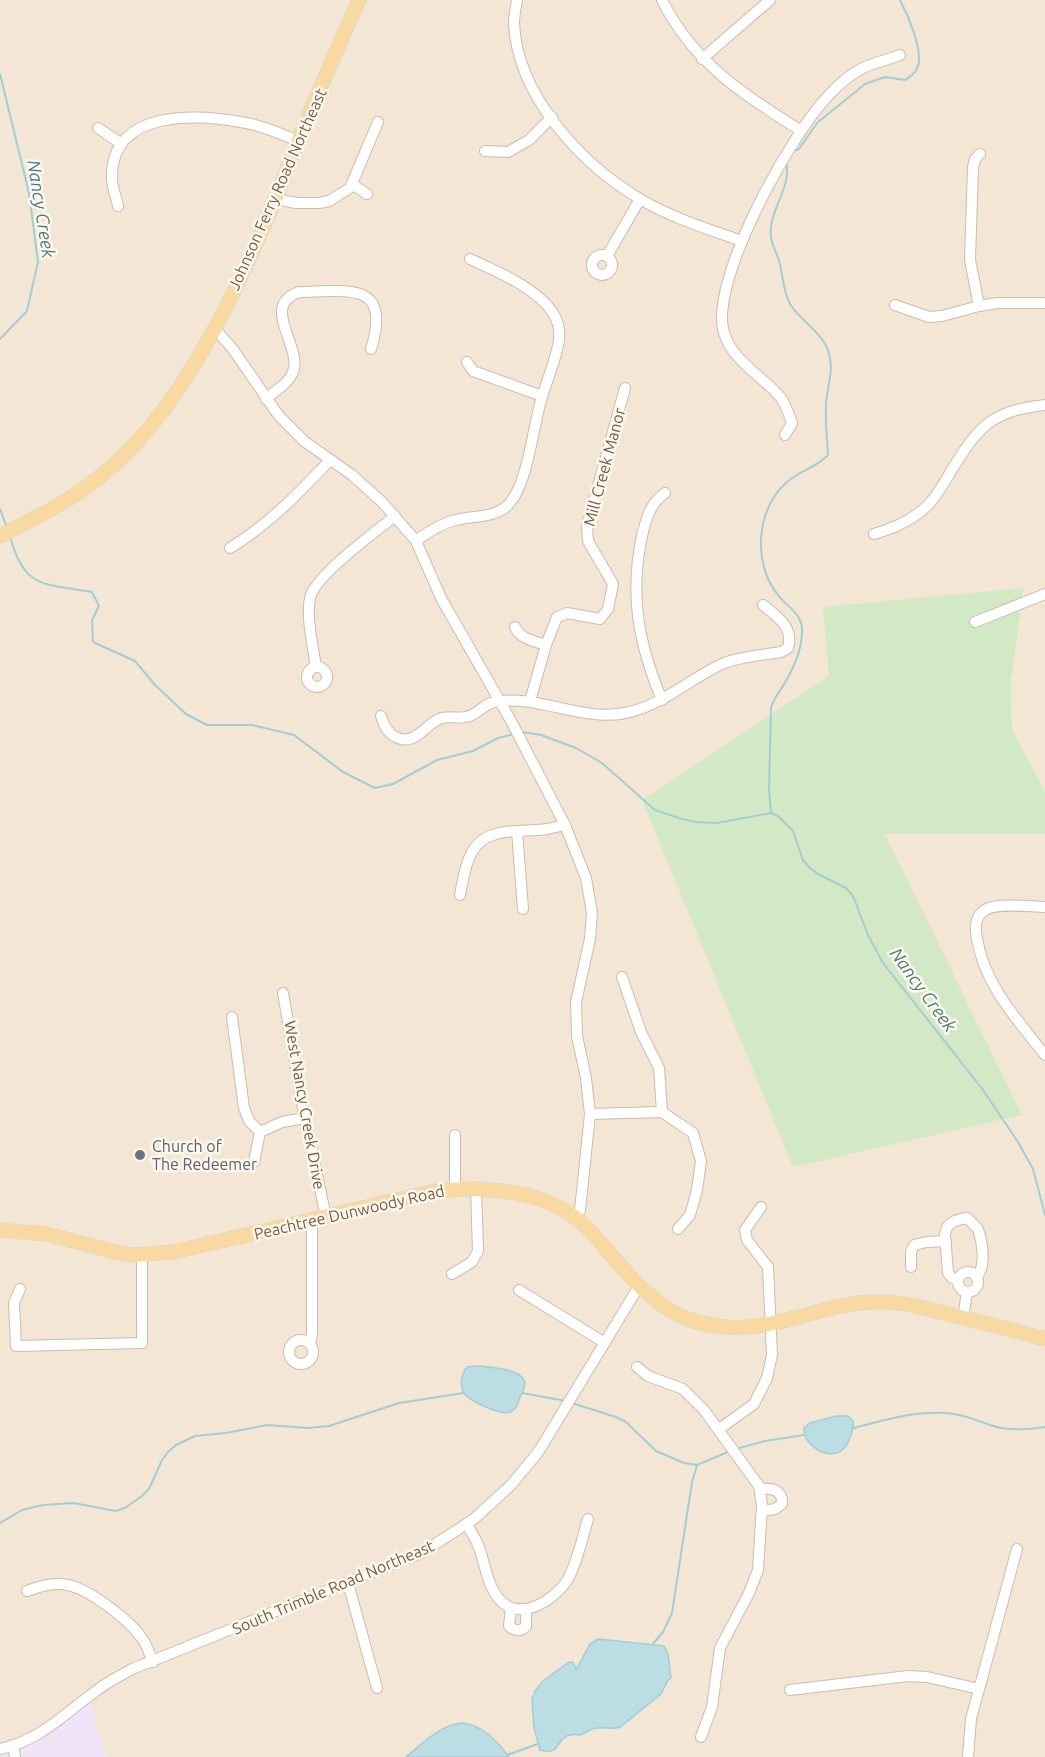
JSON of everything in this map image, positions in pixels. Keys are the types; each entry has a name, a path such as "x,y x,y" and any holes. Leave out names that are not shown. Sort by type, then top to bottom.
{"main road":[{"name":"Johnson Ferry Road Northeast","path":"0,536 68,500 110,469 153,424 174,397 214,328 276,199 298,141 359,0"},
{"name":"Peachtree Dunwoody Road","path":"0,1230 32,1231 115,1252 142,1255 173,1252 435,1191 476,1188 501,1190 533,1197 575,1218 587,1228 639,1286 673,1311 690,1320 711,1326 737,1328 772,1324 874,1301 912,1305 1045,1339"}],"street":[{"path":"517,0 514,22 525,71 541,106 552,117 569,142 603,172 640,199 684,220 742,241"},
{"path":"662,0 673,21 702,59 757,104 800,130"},
{"path":"702,59 770,0"},
{"path":"785,435 792,423 781,399 732,350 723,332 727,289 742,241 767,185 800,130 829,95 860,69 900,55"},
{"path":"485,151 508,152 529,140 552,117"},
{"path":"118,206 112,172 120,143 125,136 141,126 187,118 217,119 248,123 298,141"},
{"path":"276,199 296,204 319,203 329,201 343,193 352,184 367,143 378,122"},
{"path":"98,128 120,143"},
{"path":"979,306 970,260 970,238 973,167 980,153"},
{"path":"352,184 367,194"},
{"path":"607,256 640,199"},
{"path":"416,541 442,525 457,519 491,515 509,504 519,489 542,396 552,371 560,338 553,313 511,277 470,259"},
{"path":"266,399 289,381 296,364 294,350 282,318 282,308 293,294 299,292 359,292 368,298 378,314 371,349"},
{"path":"895,305 929,317 998,303 1045,303"},
{"path":"214,328 232,348 279,416 304,441 352,475 395,516 416,541 441,598 510,719 565,825 586,878 592,913 590,939 579,983 575,1014 590,1114 580,1210 575,1218"},
{"path":"466,362 473,371 542,396"},
{"name":"Mill Creek Manor","path":"530,701 546,645 557,617 562,614 600,619 608,609 613,584 588,541 587,526 625,388"},
{"path":"874,534 908,521 929,505 980,428 1008,411 1045,405"},
{"path":"230,548 263,525 304,488 330,460"},
{"path":"662,700 650,672 635,592 644,526 656,499 665,493"},
{"path":"316,667 309,599 313,589 331,569 395,516"},
{"path":"975,622 1045,594"},
{"path":"381,716 386,729 401,740 416,737 440,718 466,717 493,702 530,701 579,712 625,713 662,700 724,663 781,652 788,648 790,640 788,627 763,605"},
{"path":"515,627 518,634 523,637 546,645"},
{"path":"460,895 466,865 472,851 490,835 565,825"},
{"path":"517,831 523,909"},
{"path":"1045,907 997,906 985,910 977,920 975,930 984,965 992,983 1005,1005 1045,1055"},
{"path":"622,977 641,1032 659,1068 662,1112"},
{"name":"West Nancy Creek Drive","path":"283,993 305,1118 319,1219 310,1344"},
{"path":"232,1017 244,1108 249,1121 260,1132"},
{"path":"590,1114 662,1112 693,1133 701,1161 697,1190 690,1215 678,1228"},
{"path":"260,1132 282,1122 305,1118"},
{"path":"254,1162 260,1132"},
{"path":"454,1189 455,1135"},
{"path":"452,1274 472,1262 478,1251 476,1188"},
{"path":"719,1429 754,1404 767,1378 772,1355 768,1267 747,1240 745,1230 761,1207"},
{"path":"967,1292 960,1288 957,1280 952,1278 948,1272 946,1229 952,1221 967,1218 976,1224 980,1234 982,1262 980,1274 976,1277"},
{"path":"911,1267 911,1252 914,1245 946,1241"},
{"path":"20,1289 14,1303 15,1346 142,1343 142,1255"},
{"path":"957,1280 960,1275 972,1272 978,1281 975,1289 967,1292"},
{"name":"South Trimble Road Northeast","path":"0,1749 50,1728 113,1679 423,1552 467,1524 495,1501 526,1468 548,1437 639,1286"},
{"path":"519,1290 605,1343"},
{"path":"963,1318 967,1292"},
{"path":"637,1367 648,1376 683,1389 719,1429 760,1488 762,1511 758,1570 749,1593 720,1648 712,1707 701,1737"},
{"path":"760,1488 772,1488 779,1492 782,1499 779,1507 762,1511"},
{"path":"467,1524 477,1542 495,1594 511,1608 526,1610 541,1604 565,1583 573,1567 588,1519"},
{"path":"968,1757 971,1719 1017,1549"},
{"path":"27,1591 57,1583 83,1590 135,1630 146,1644 153,1662"},
{"path":"348,1583 377,1688"},
{"path":"511,1608 509,1626 516,1630 521,1630 526,1626 526,1610"},
{"path":"790,1690 908,1676 927,1677 979,1689"},
{"path":"13,1745 15,1757"}],"shaded area":[{"path":"0,0 1045,0 1045,791 1012,729 1011,681 1024,588 829,676 642,800 884,834 1045,834 1045,1757 107,1757 86,1692 42,1734 0,1746"},
{"path":"86,1692 107,1757 0,1757 0,1746 42,1734"}],"green space":[{"path":"1024,588 1011,681 1012,729 1045,791 1045,834 885,834 1022,1115 793,1167 642,800 829,676 823,607"}],"water":[{"path":"479,1366 505,1370 523,1378 524,1389 517,1406 512,1411 506,1413 493,1410 472,1400 464,1393 461,1383 465,1370 467,1367"},
{"path":"836,1416 848,1416 853,1421 849,1439 844,1448 831,1454 814,1448 807,1439 804,1428 810,1423"},
{"path":"598,1639 664,1646 668,1654 671,1678 661,1694 620,1727 595,1728 580,1735 570,1735 562,1739 552,1751 540,1750 534,1728 532,1699 535,1691 543,1681 569,1662 573,1662 576,1670 590,1644"},
{"path":"462,1723 483,1730 509,1757 406,1757 439,1731"}],"waterway":[{"path":"793,151 799,149 817,123 865,84 885,77 905,80 916,71 919,59 917,42 900,0"},
{"name":"Nancy Creek","path":"0,74 29,193 38,262 27,311 0,339"},
{"path":"771,813 769,790 771,707 795,662 801,643 802,625 797,615 778,595 770,582 764,568 761,537 769,507 777,493 792,478 828,455 826,410 831,366 829,354 822,340 790,304 772,242 772,222 786,182 786,162"},
{"name":"Nancy Creek","path":"0,509 7,528"},
{"name":"Nancy Creek","path":"10,536 22,567 30,576 50,585 92,592 99,606 92,620 93,642 135,661 155,685 186,714 207,725 252,725 294,735 343,772 375,788 393,784 437,760 473,751 498,738 514,734"},
{"name":"Nancy Creek","path":"522,732 541,735 576,748 602,763 655,810 682,819 717,823 771,813 778,816 793,831 803,860 810,868 846,888 853,896 868,935 883,963 983,1090 1018,1142 1033,1169 1045,1215"},
{"path":"0,1523 22,1510 43,1505 74,1503 115,1511 125,1508 149,1489 168,1452 176,1445 195,1436 267,1425 308,1428 329,1426 399,1403 464,1393"},
{"path":"522,1393 566,1401"},
{"path":"572,1403 626,1422 656,1451 684,1463 697,1465 728,1452"},
{"path":"853,1428 903,1416 928,1413 954,1414 1010,1429 1045,1427"},
{"path":"736,1449 765,1441 804,1435"},
{"path":"652,1645 663,1632 672,1613 692,1482 697,1465"},
{"path":"507,1755 538,1744"}],"place":[{"name":"Church of The Redeemer","path":"140,1155"}]}
